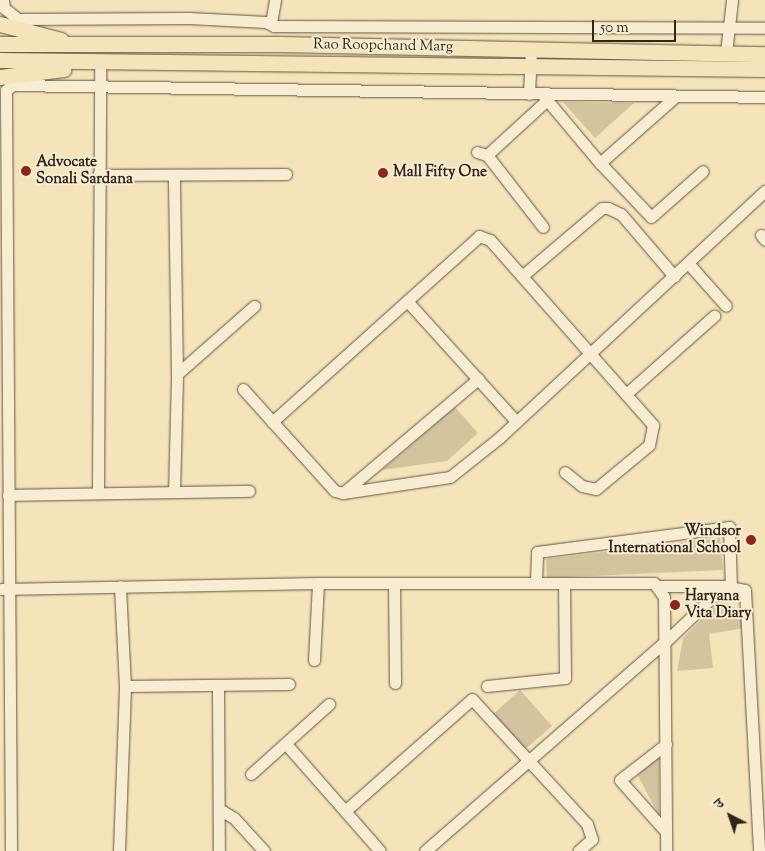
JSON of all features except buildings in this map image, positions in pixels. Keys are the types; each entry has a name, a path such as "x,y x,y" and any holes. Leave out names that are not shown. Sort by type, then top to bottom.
{"main road":[{"path":"0,24 78,46"},
{"name":"Rao Roopchand Marg","path":"0,44 78,46 280,44 765,54"},
{"name":"Rao Roopchand Marg","path":"0,60 765,69"},
{"path":"0,77 65,69 84,61"}],"street":[{"path":"3,0 4,8 18,19 189,18 272,25 765,28"},
{"path":"275,0 272,25 280,44"},
{"path":"726,53 731,27 732,0"},
{"path":"529,94 531,50"},
{"path":"98,493 98,87 100,61"},
{"path":"11,851 3,589 8,495 3,193 6,90 13,85 270,94 529,94 544,97 676,96 765,98"},
{"path":"600,163 676,96"},
{"path":"543,226 482,154 544,97"},
{"path":"544,97 600,163 651,217 703,171"},
{"path":"98,175 286,174"},
{"path":"174,176 177,374 174,492"},
{"path":"244,390 327,485 343,493 450,477 516,421 765,191"},
{"path":"522,276 602,208 608,208 621,214 674,276"},
{"path":"272,422 479,236 490,240 653,425 649,444 596,489 582,486 565,472"},
{"path":"688,263 726,306"},
{"path":"407,301 516,421"},
{"path":"177,374 254,306"},
{"path":"626,394 714,316"},
{"path":"343,493 478,379"},
{"path":"8,495 249,491"},
{"path":"424,851 728,587 729,527 537,552 536,583"},
{"path":"3,589 120,586 201,588 318,583 649,581 658,586 728,587 745,590 761,798 759,851"},
{"path":"314,660 318,583"},
{"path":"394,583 395,683"},
{"path":"486,686 565,678 564,583"},
{"path":"119,851 125,686 120,586"},
{"path":"658,586 664,597 666,851"},
{"path":"125,686 289,684"},
{"path":"218,686 219,851"},
{"path":"345,811 472,698 590,830 592,839 578,851"},
{"path":"251,774 329,704"},
{"path":"286,744 380,851"},
{"path":"666,744 620,780 666,832"},
{"path":"219,809 234,818 264,851"}],"shaded area":[{"path":"563,102 634,103 595,138"},
{"path":"455,407 478,433 447,461 382,470"},
{"path":"720,538 723,570 547,578 546,559"},
{"path":"720,601 740,610 745,628 709,634 713,668 677,671 683,638"},
{"path":"520,690 552,726 522,752 491,716"},
{"path":"659,753 659,816 636,772"}],"place":[{"name":"Advocate Sonali Sardana","path":"26,171"},
{"name":"Mall Fifty One","path":"383,173"},
{"name":"Windsor International School","path":"751,540"},
{"name":"Haryana Vita Diary","path":"675,605"}]}
